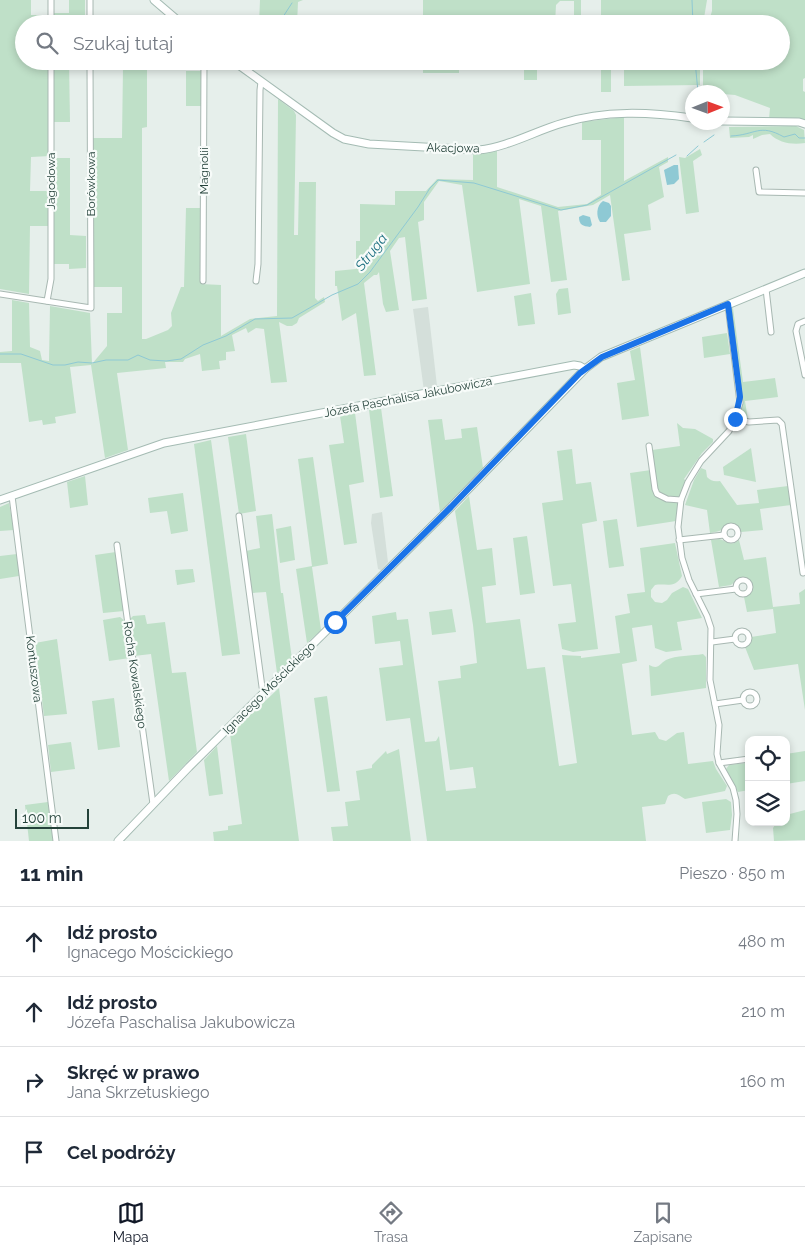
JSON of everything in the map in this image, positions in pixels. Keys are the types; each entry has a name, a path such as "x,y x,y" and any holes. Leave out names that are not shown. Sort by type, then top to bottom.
{"street":[{"path":"51,0 51,15"},
{"path":"90,0 90,15"},
{"path":"154,0 172,15"},
{"name":"Jagodowa","path":"47,301 51,279 51,70"},
{"name":"Borówkowa","path":"47,301 91,308 90,70"},
{"name":"Magnolii","path":"203,281 204,70"},
{"name":"Akacjowa","path":"245,70 333,133 350,141 369,144 479,150 498,146 563,123 599,115 652,113 685,117"},
{"path":"256,281 258,264 261,82"},
{"path":"730,120 799,122 805,124"},
{"path":"756,170 759,192 805,193"},
{"path":"584,369 602,357 805,273"},
{"path":"766,289 771,332"},
{"path":"0,294 47,301"},
{"path":"728,304 740,397 735,419 722,440 694,470 681,500 678,540 682,558 707,616 710,628 712,642 710,670 719,725 716,747 719,763 733,788 736,800 735,841"},
{"path":"805,320 798,324 796,331 805,375"},
{"name":"Józefa Paschalisa Jakubowicza","path":"0,500 164,443 574,365 584,369"},
{"name":"Ignacego Mościckiego","path":"120,838 451,507 584,369"},
{"path":"735,419 749,422 778,420 781,422 803,573"},
{"path":"649,446 657,494 667,499 681,500"},
{"name":"Kontuszowa","path":"12,496 56,841"},
{"path":"239,516 262,687 265,692"},
{"path":"678,540 724,535"},
{"name":"Rocha Kowalskiego","path":"117,546 153,804"},
{"path":"696,594 736,588"},
{"path":"712,642 735,639"},
{"path":"715,704 743,700"},
{"path":"719,763 745,760"}],"shaded area":[{"path":"428,307 437,386 424,391 413,309"},
{"path":"382,512 388,562 381,570 378,569 371,523 372,514"}],"green space":[{"path":"0,0 31,0 31,15 15,15 15,70 50,70 50,156 31,157 30,191 49,191 49,226 30,226 29,294 0,289"},
{"path":"69,0 85,0 85,15 53,15 53,13 69,13"},
{"path":"260,0 303,0 298,2 297,15 259,15"},
{"path":"423,0 581,0 581,15 574,15 574,1 560,1 556,5 555,15 423,15"},
{"path":"601,0 707,0 704,15 601,15"},
{"path":"712,0 805,0 805,78 803,79 803,91 805,92 805,119 769,119 770,108 730,95 730,85 703,85 703,70 790,70 790,15 711,15"},
{"path":"53,70 69,70 70,122 53,122"},
{"path":"123,70 147,70 147,127 142,128 142,339 168,330 172,326 171,313 181,287 184,287 186,208 202,208 201,284 221,285 221,336 250,319 277,316 278,99 294,111 296,115 294,235 298,235 299,182 316,182 315,298 318,301 324,297 325,302 299,318 297,323 292,326 279,322 287,382 271,383 264,329 256,328 248,333 246,328 232,335 235,351 226,352 226,360 219,361 220,369 202,371 200,354 185,359 183,362 165,362 166,368 117,373 128,450 105,458 91,365 70,367 76,413 55,417 56,423 43,425 42,420 29,422 21,363 0,363 0,352 12,351 12,300 29,303 30,347 40,351 42,360 49,361 50,306 90,313 92,364 107,346 107,313 122,313 122,287 93,287 93,138 122,138"},
{"path":"423,70 459,70 459,73 423,73"},
{"path":"524,70 537,70 537,80 524,80"},
{"path":"601,70 611,70 611,92 601,92"},
{"path":"624,70 700,70 700,85 624,86"},
{"path":"186,71 202,71 202,106 186,106"},
{"path":"624,117 624,181 668,157 668,162 659,167 664,197 648,205 651,230 624,234 630,280 622,281 610,195 593,205 558,211 567,280 551,282 541,206 519,199 530,284 477,292 462,185 439,181 424,202 424,220 418,222 427,299 412,301 405,237 399,238 390,251 399,310 386,312 383,304 379,272 364,283 376,375 364,376 356,313 342,321 337,286 335,286 335,271 356,269 356,241 360,241 360,204 395,205 395,191 426,191 437,179 473,180 473,154 497,150 497,187 558,207 587,204 601,195 601,140 582,140 582,122"},
{"path":"796,126 804,130 805,143 786,143 770,134 753,139 753,135 730,138 730,127"},
{"path":"700,149 702,155 693,161 699,212 686,214 679,157 685,158"},
{"path":"53,158 70,158 70,235 86,236 86,268 69,269 69,264 53,264"},
{"path":"568,288 571,313 558,315 556,294 559,289"},
{"path":"531,293 535,324 518,326 514,296"},
{"path":"733,308 743,382 775,378 778,397 745,401 748,420 739,416 742,393 731,309"},
{"path":"727,333 730,354 704,358 702,337"},
{"path":"640,347 649,416 622,420 617,383 635,380 630,351"},
{"path":"381,408 393,496 380,498 369,410"},
{"path":"355,413 364,482 349,485 357,543 344,545 329,445 344,443 340,416"},
{"path":"442,419 445,440 462,438 461,429 477,427 483,468 440,512 428,420"},
{"path":"677,423 683,428 695,429 713,439 713,442 702,453 684,479 686,481 680,496 671,497 657,491 652,450 680,446"},
{"path":"246,434 256,511 239,514 228,437"},
{"path":"211,440 240,654 222,656 194,444"},
{"path":"751,448 756,482 724,475 723,467"},
{"path":"572,449 576,484 591,482 597,521 582,524 598,649 573,652 562,649 558,624 576,622 571,584 553,586 542,503 563,500 557,451"},
{"path":"313,457 328,564 312,567 321,630 307,643 296,569 312,566 298,459"},
{"path":"701,468 706,470 707,477 714,481 720,481 737,505 759,503 757,490 788,486 791,505 760,509 763,530 741,532 737,526 731,525 720,531 710,533 707,510 685,505 694,480"},
{"path":"651,470 656,497 677,502 678,504 676,521 637,527 630,473"},
{"path":"85,476 88,505 70,508 67,482"},
{"path":"183,493 188,531 171,534 167,511 150,513 148,498"},
{"path":"469,496 477,550 492,548 496,585 482,587 486,623 520,619 527,669 545,667 559,766 577,763 562,655 581,656 581,658 620,653 615,616 630,613 627,594 645,592 640,548 675,543 682,576 676,583 670,585 655,585 651,590 651,597 655,602 662,603 672,593 683,587 688,589 702,618 677,622 682,650 666,652 655,648 652,625 632,628 637,661 622,664 632,735 655,732 659,739 666,741 677,733 684,732 688,764 713,761 727,786 725,791 685,799 677,794 673,794 668,796 665,804 642,807 646,841 427,841 410,718 386,721 379,668 403,665 400,641 375,644 372,616 396,612 397,620 408,619 425,742 436,741 439,736 446,791 476,788 473,767 450,770 438,681 461,678 460,666 477,663 455,511"},
{"path":"9,503 14,530 0,531 0,507"},
{"path":"272,514 281,593 283,593 292,659 277,673 266,592 252,593 246,551 260,548 256,516"},
{"path":"617,519 624,566 609,568 603,521"},
{"path":"291,526 295,560 280,563 276,529"},
{"path":"527,536 535,593 520,595 513,538"},
{"path":"719,539 731,543 739,540 744,560 766,557 773,607 800,604 799,593 805,589 805,710 798,664 754,670 745,647 749,644 751,637 776,633 773,609 747,612 744,597 751,593 753,586 746,578 738,579 731,585 719,587 711,540"},
{"path":"116,552 124,611 103,613 95,555"},
{"path":"17,554 19,576 0,579 0,556"},
{"path":"193,569 195,582 177,585 175,570"},
{"path":"452,609 456,632 432,635 429,612"},
{"path":"145,615 147,624 165,622 172,673 186,672 197,752 169,781 151,654 134,656 129,620 133,616"},
{"path":"120,617 125,621 130,658 109,661 103,620"},
{"path":"57,639 67,714 44,716 35,643"},
{"path":"703,654 706,657 706,688 651,696 649,665 657,667 670,658"},
{"path":"279,688 299,841 214,841 213,832 228,830 228,826 242,824 230,734"},
{"path":"327,696 340,791 327,792 314,698"},
{"path":"114,698 120,747 98,750 92,701"},
{"path":"71,742 75,769 51,772 48,745"},
{"path":"217,746 223,794 209,796 204,760"},
{"path":"399,749 411,841 333,841 331,827 348,826 345,802 360,800 356,771 372,768 372,765 386,751 387,754"},
{"path":"805,751 805,781 790,783 790,753"},
{"path":"745,763 745,791 738,792 726,769 729,765"},
{"path":"726,799 731,802 730,830 706,833 702,802"},
{"path":"48,802 53,841 29,841 25,805"},
{"path":"805,810 805,840 774,841 773,828 774,826 790,826 790,814"}],"water":[{"path":"678,165 679,179 674,184 667,185 664,170"},
{"path":"603,201 611,206 611,216 606,222 600,222 597,214 598,208"},
{"path":"583,215 590,217 592,225 590,227 583,226 579,220 579,217"}],"waterway":[{"path":"692,0 693,15"},
{"path":"284,15 292,3"},
{"path":"696,70 697,85"},
{"name":"Struga","path":"731,136 763,130 784,137 795,134 799,138 805,138"},
{"name":"Struga","path":"704,142 714,135"},
{"name":"Struga","path":"687,156 698,146"},
{"name":"Struga","path":"0,354 21,354 53,365 128,360 138,355 150,360 166,361 181,359 203,345 226,336 255,319 292,318 332,295 358,284 370,272 430,188 438,180 474,183 561,210 587,205 676,155"}],"route":[{"path":"335,622 451,507 580,373 602,357 728,304 740,397 735,419"}]}
